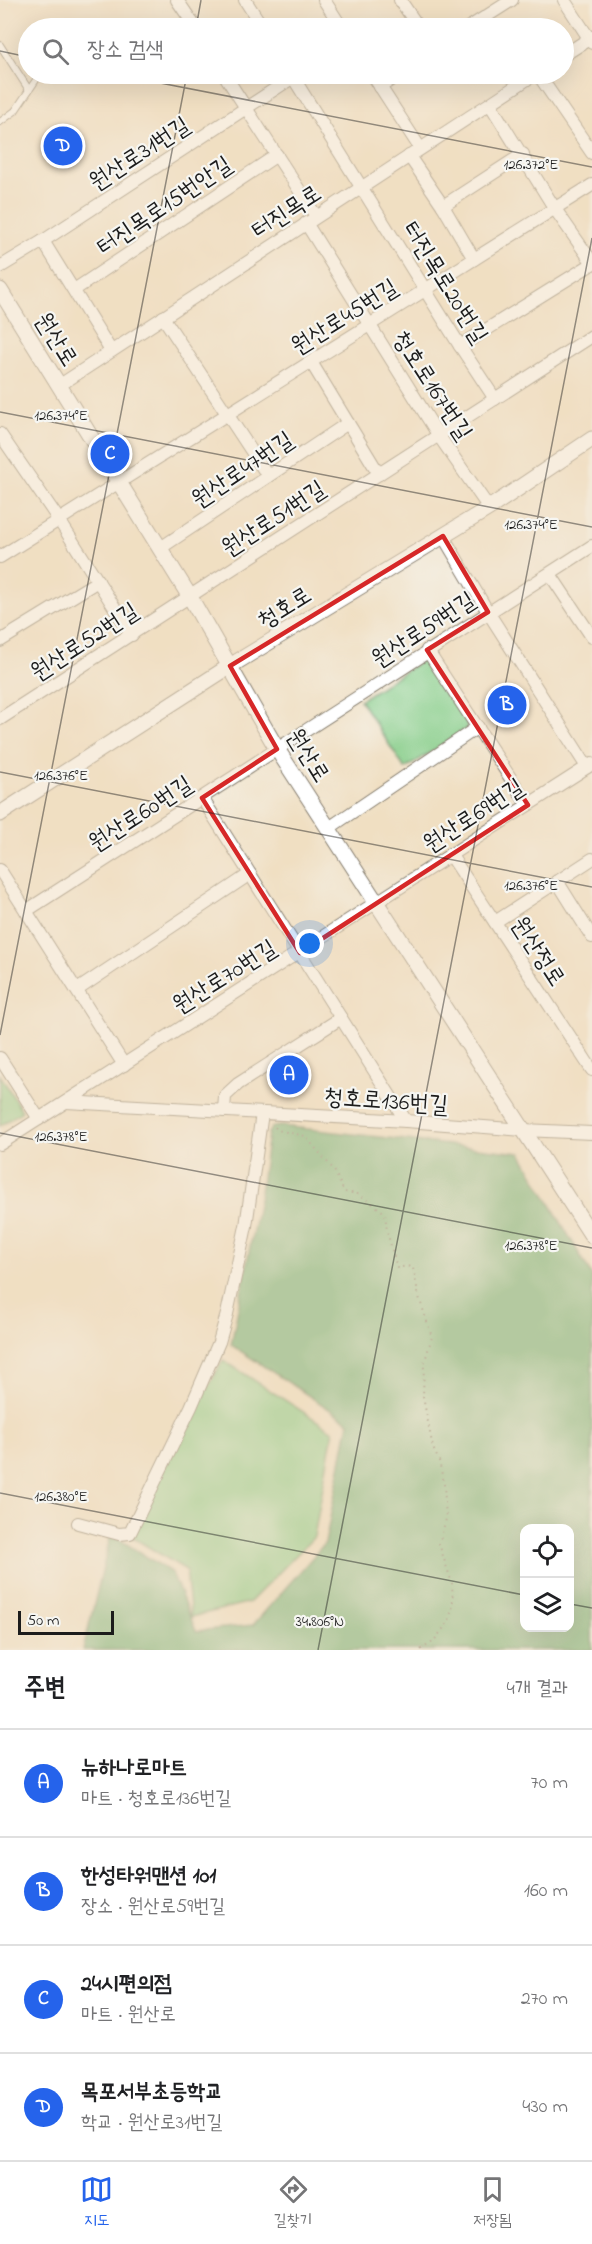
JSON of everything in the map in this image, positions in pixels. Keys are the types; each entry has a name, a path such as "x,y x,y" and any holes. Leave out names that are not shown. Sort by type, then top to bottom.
{"street":[{"path":"177,0 189,18"},
{"path":"245,0 257,18"},
{"path":"324,0 336,18"},
{"path":"400,0 412,18"},
{"path":"484,18 512,0"},
{"path":"564,0 591,39 574,49"},
{"name":"청호로167번길","path":"231,84 277,154 369,325 439,436 489,508"},
{"name":"원산로31번길","path":"0,267 44,241 281,84"},
{"name":"터진목로20번길","path":"299,84 361,187 495,399"},
{"path":"378,84 420,148"},
{"path":"380,87 385,84"},
{"name":"터진목로","path":"60,384 521,84"},
{"path":"543,84 592,153"},
{"path":"460,346 592,263 555,209 490,104"},
{"name":"터진목로15번안길","path":"74,290 277,154"},
{"path":"443,206 523,154"},
{"path":"409,156 443,206 474,259"},
{"name":"원산로45번길","path":"4,554 592,185"},
{"path":"44,241 111,351"},
{"name":"원산로","path":"0,291 60,384 117,483 190,597 277,749 592,1236"},
{"path":"163,316 268,476"},
{"name":"원산로51번길","path":"190,597 592,336"},
{"path":"311,362 379,474"},
{"name":"원산로47번길","path":"159,549 348,423"},
{"path":"0,434 132,635"},
{"name":"청호로","path":"0,814 230,666 489,508 592,439"},
{"path":"443,536 488,612 590,765"},
{"path":"0,541 4,554"},
{"name":"원산로59번길","path":"277,749 592,546"},
{"path":"550,573 592,637"},
{"path":"0,641 98,581"},
{"name":"원산로52번길","path":"0,719 190,597"},
{"path":"428,650 528,805"},
{"path":"328,828 478,727"},
{"name":"원산로60번길","path":"26,911 277,749"},
{"name":"원산로69번길","path":"377,903 590,765"},
{"path":"202,798 406,1121"},
{"name":"원산정로","path":"450,854 592,1070"},
{"path":"495,922 592,859"},
{"path":"0,870 124,1065"},
{"path":"77,990 250,874"},
{"path":"557,882 592,937"},
{"name":"원산로70번길","path":"0,1144 377,903"},
{"path":"224,1111 225,1096 238,1084 341,1018"},
{"path":"0,1058 39,1119"},
{"name":"청호로136번길","path":"66,1102 406,1121 523,1130 592,1132"},
{"path":"78,1522 119,1533 130,1533 191,1407 212,1359 227,1314 246,1226 266,1114"}],"lane":[{"path":"0,45 18,73"},
{"path":"25,84 29,90"},
{"path":"0,122 15,111 33,84"}],"path":[{"path":"266,1114 277,1130 305,1136 334,1170 344,1192 359,1194 385,1213 387,1231 397,1268 407,1266 413,1268 432,1337 424,1364 423,1396 433,1448 439,1461 444,1484 446,1519 440,1544 452,1583 453,1605 449,1621 433,1642 420,1650"}],"highlighted area":[{"path":"443,536 488,612 427,650 528,805 300,953 202,798 277,749 230,666"}],"green space":[{"path":"422,660 429,662 467,721 467,729 405,769 360,700"},
{"path":"0,1075 22,1111 0,1126"},
{"path":"282,1126 521,1153 592,1276 592,1650 83,1650 111,1534 172,1573 196,1631 253,1625 325,1543 349,1422 231,1345 259,1200 268,1133 272,1127"},
{"path":"223,1360 333,1431 314,1537 250,1602 191,1617 186,1570 127,1534"}],"place":[{"name":"목포서부초등학교","path":"63,146"},
{"name":"24시편의점","path":"110,454"},
{"name":"한성타워맨션 101","path":"507,705"},
{"name":"뉴하나로마트","path":"289,1075"}]}
